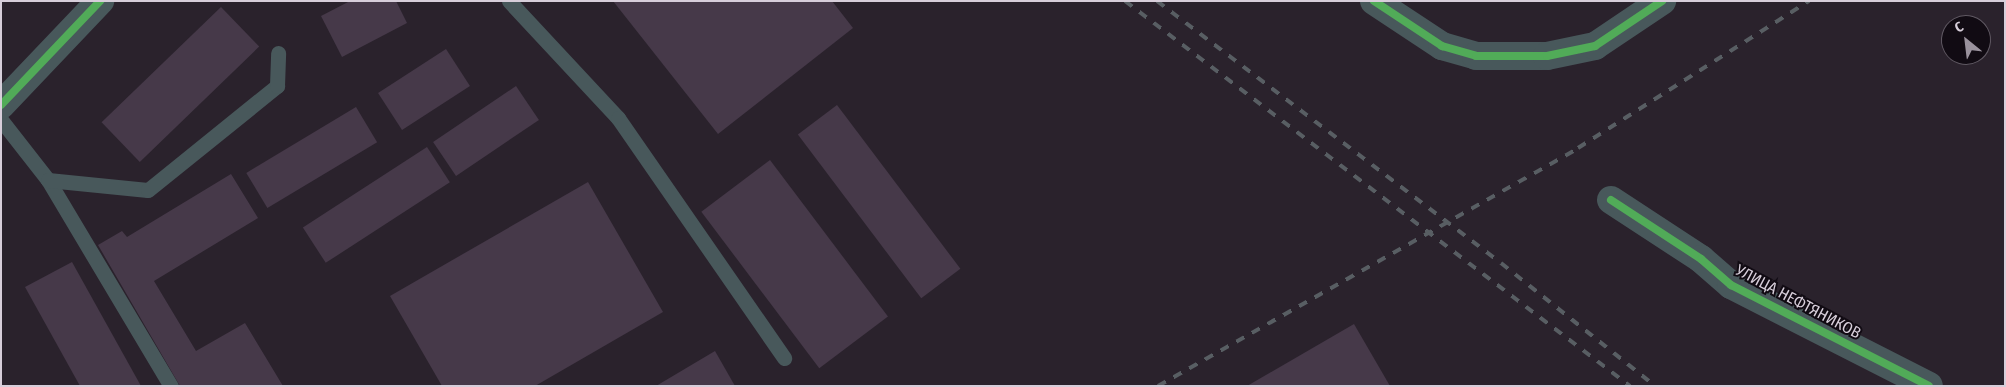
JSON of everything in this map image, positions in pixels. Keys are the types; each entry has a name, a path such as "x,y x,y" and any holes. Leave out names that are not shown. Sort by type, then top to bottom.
{"street":[{"path":"1,105 100,1"},
{"path":"1374,1 1442,46 1476,56 1547,56 1595,46 1662,1"},
{"name":"УЛИЦА НЕФТЯНИКОВ","path":"1611,200 1701,258 1731,285 1929,386"}],"lane":[{"path":"509,1 618,118 784,358"},
{"path":"48,180 148,190 277,86 278,53"},
{"path":"1,120 48,180 171,386"}],"building":[{"path":"350,1 396,1 407,23 342,57 321,16"},
{"path":"613,1 832,1 853,28 718,134"},
{"path":"221,7 259,47 140,162 102,122"},
{"path":"446,49 470,86 402,130 378,93"},
{"path":"516,86 539,120 456,176 433,142"},
{"path":"837,105 960,269 921,298 798,134"},
{"path":"356,107 377,142 267,208 246,173"},
{"path":"427,147 450,182 326,263 303,228"},
{"path":"770,160 888,317 819,368 701,212"},
{"path":"231,174 258,218 154,281 196,351 245,323 283,386 180,386 98,245 122,231 127,237"},
{"path":"588,182 663,312 535,386 442,386 390,296"},
{"path":"72,262 141,386 80,386 25,287"},
{"path":"1354,324 1390,386 1247,386"},
{"path":"715,351 735,386 656,386"}],"railway":[{"path":"1125,1 1630,386"},
{"path":"1157,1 1501,263 1655,386"},
{"path":"1158,386 1578,148 1809,1"}],"cycle path":[{"path":"1,105 100,1"},
{"path":"1374,1 1442,46 1476,56 1547,56 1595,46 1662,1"},
{"path":"1611,200 1701,259 1731,285 1929,386"}]}
